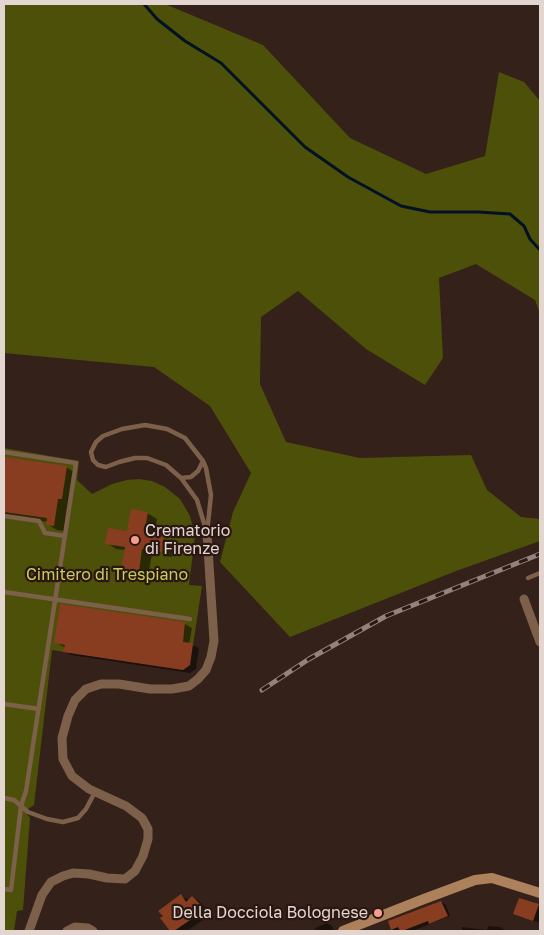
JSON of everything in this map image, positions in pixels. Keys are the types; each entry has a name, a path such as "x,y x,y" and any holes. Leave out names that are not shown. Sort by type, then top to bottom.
{"street":[{"path":"29,931 42,895 51,882 72,873 107,878 125,878 135,871 143,856 148,839 148,830 142,818 126,806 89,789 72,776 63,759 62,738 75,700 86,689 101,684 119,684 150,689 172,689 189,686 206,670 214,642 207,532"},
{"path":"524,599 540,642"},
{"path":"343,931 475,880 492,878 540,893"},
{"path":"67,931 75,927 88,928 93,931"}],"lane":[{"path":"145,425 167,430 185,438 203,460 206,468 211,494 207,532 197,500 181,478 166,465 147,458 135,458 106,467 98,465 93,460 91,452 96,442 103,436 122,429 145,425"},
{"path":"4,452 76,463 26,791 21,806 11,890 4,889"},
{"path":"181,478 191,477 198,471 203,460"},
{"path":"4,516 39,521 45,533 65,536"},
{"path":"528,578 540,573"},
{"path":"4,592 190,619"},
{"path":"4,704 39,709"},
{"path":"4,798 14,800 28,812 62,822 78,818 86,809 95,792"}],"green space":[{"path":"4,4 165,4 263,45 350,138 426,174 485,156 499,72 524,82 540,101 540,314 535,300 476,264 439,278 443,358 425,385 366,349 298,291 261,317 260,384 286,442 360,458 471,455 487,490 521,517 540,519 540,541 456,571 290,637 220,562 233,512 251,473 210,406 154,367 4,353"},
{"name":"Cimitero di Trespiano","path":"4,448 79,461 77,480 92,494 112,484 127,480 152,481 165,487 180,499 190,516 195,536 189,585 202,586 190,665 183,670 52,650 34,805 28,809 27,814 30,818 23,910 17,911 14,931 4,931"}],"building":[{"path":"4,457 67,466 62,499 58,499 54,526 46,525 47,518 4,512"},
{"name":"Crematorio di Firenze","path":"131,509 148,512 144,534 164,537 162,552 142,549 139,572 121,569 125,547 105,544 108,528 127,531"},
{"path":"60,604 185,622 183,642 193,643 190,665 183,670 63,652 65,645 54,643"},
{"path":"181,894 186,902 192,896 201,905 193,912 196,916 174,931 170,931 160,918 163,916 158,911"},
{"path":"519,898 539,904 533,921 513,914"},
{"path":"441,901 448,916 429,924 428,921 402,931 398,927 391,930 388,921"}],"waterway":[{"path":"144,4 157,19 185,41 221,63 305,147 348,177 401,206 430,212 510,214 524,226 530,239 540,250"}],"railway":[{"path":"262,690 309,659 386,616 540,554"}],"place":[{"name":"Crematorio di Firenze","path":"135,540"},
{"name":"Della Docciola Bolognese","path":"378,913"}]}
